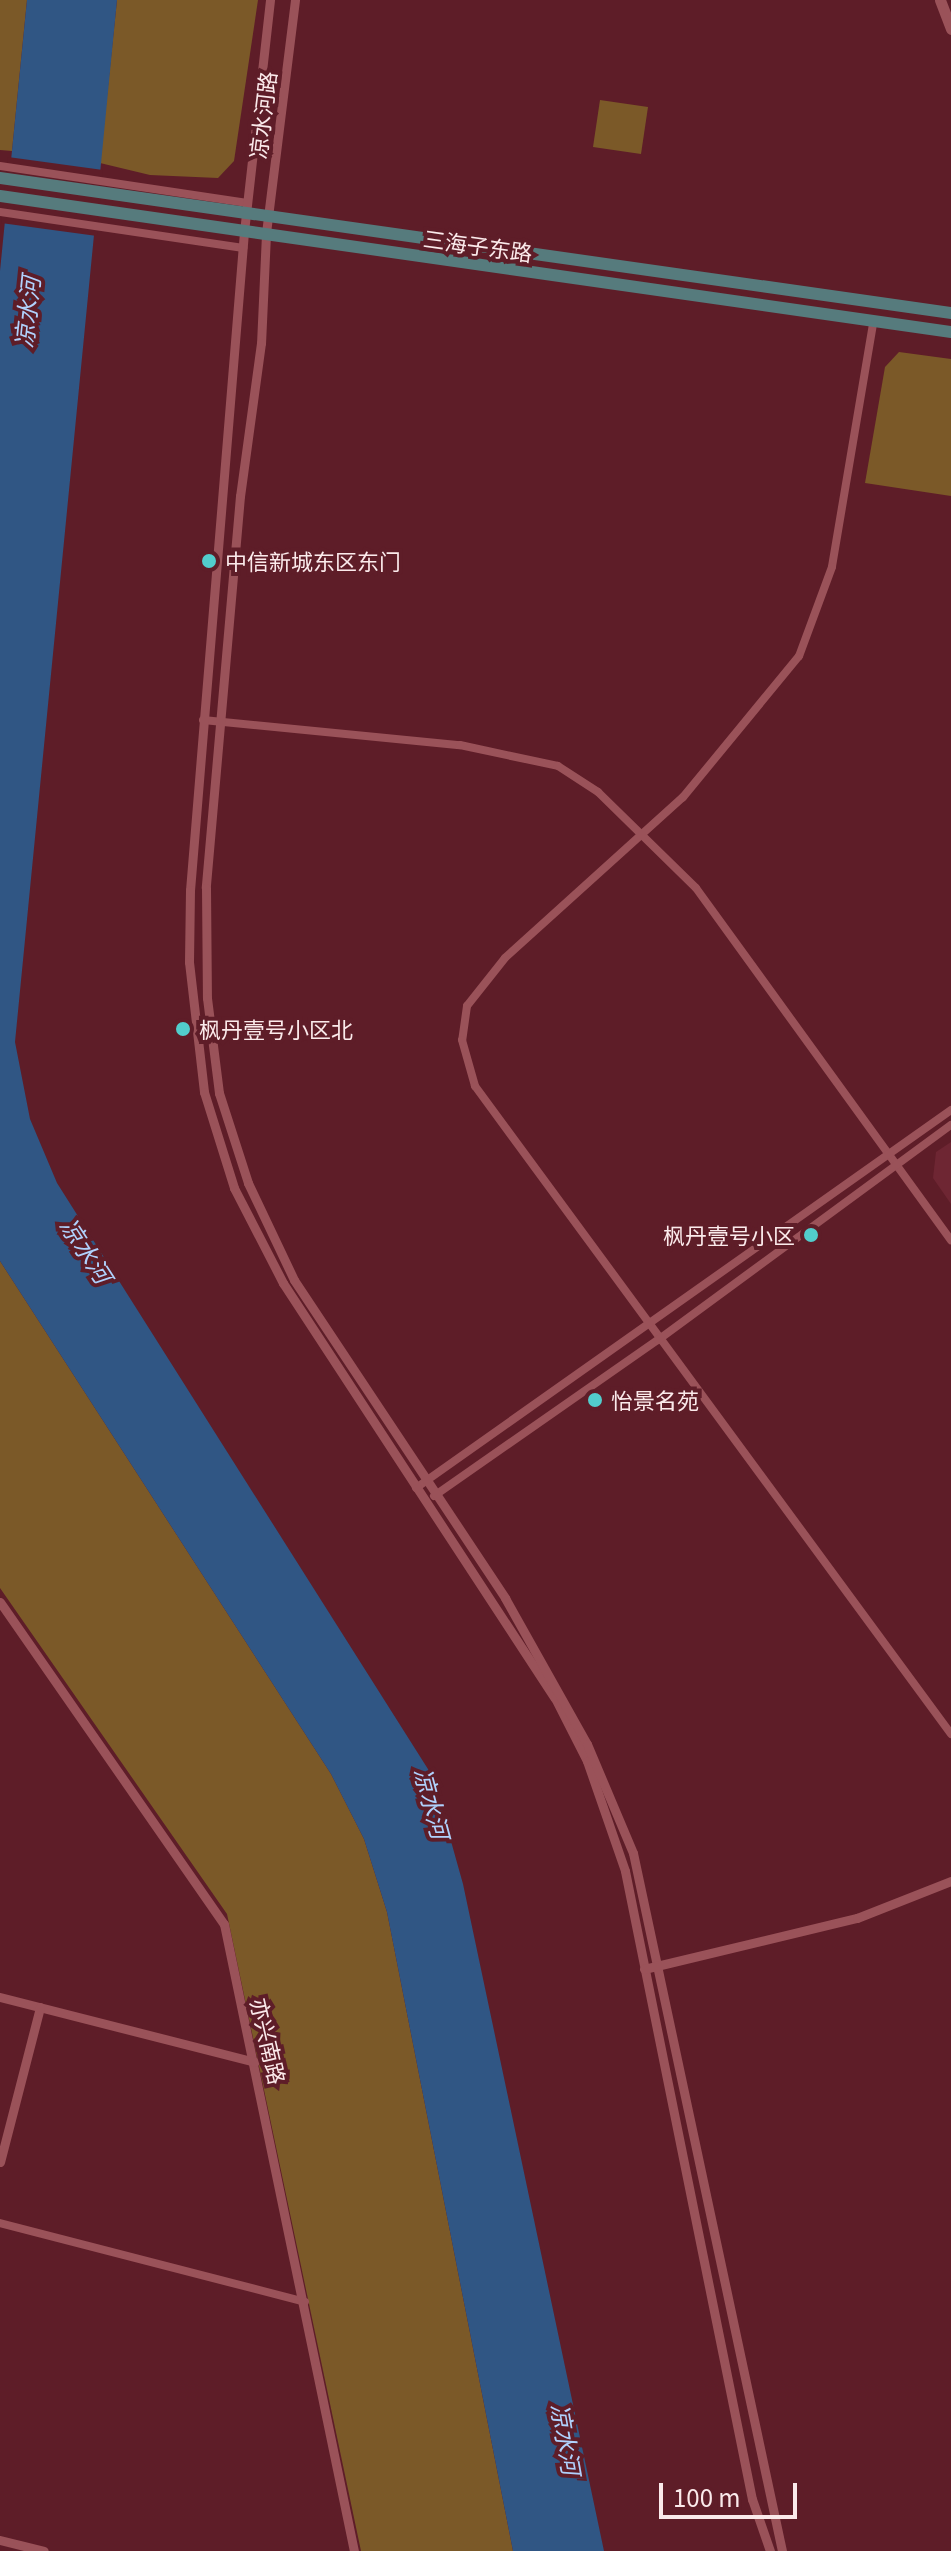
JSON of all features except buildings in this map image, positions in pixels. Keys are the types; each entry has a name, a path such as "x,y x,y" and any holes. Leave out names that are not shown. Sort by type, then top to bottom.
{"main road":[{"path":"940,0 951,29"},
{"name":"三海子东路","path":"0,178 102,194 122,188 246,209 268,217 951,313"},
{"name":"三海子东路","path":"0,196 99,210 117,223 266,234 873,324 951,332"}],"street":[{"name":"凉水河路","path":"270,0 246,209 203,720 189,962 197,1051 215,1135 234,1188 283,1283 555,1698 587,1761 625,1871 752,2499 770,2551"},
{"name":"凉水河路","path":"295,0 266,234 261,343 240,496 206,888 205,969 219,1093 248,1183 294,1280 505,1598 587,1744 633,1853 782,2551"},
{"path":"0,166 122,188"},
{"path":"0,212 117,223 243,248"},
{"path":"873,324 832,567 816,622 799,656 741,729 646,835 505,958 467,1006 462,1040 475,1086 658,1340 951,1734"},
{"path":"203,720 460,745 558,766 646,835 696,888 951,1240"},
{"path":"416,1488 951,1110"},
{"path":"426,1501 658,1340 951,1125"},
{"name":"亦兴南路","path":"0,1602 224,1924 305,2302 354,2551"},
{"path":"644,1969 857,1918 951,1881"},
{"path":"0,1997 255,2062"},
{"path":"0,2162 40,2007"},
{"path":"0,2223 305,2302"},
{"path":"731,2397 746,2393"},
{"path":"0,2540 44,2551"}],"shaded area":[{"path":"0,0 27,0 12,151 0,150"},
{"path":"117,0 258,0 234,161 218,178 150,175 100,163"},
{"path":"600,100 648,107 641,154 593,147"},
{"path":"899,352 951,359 951,496 865,483 885,367"},
{"path":"951,1142 951,1204 933,1178 936,1152"},
{"path":"0,1261 331,1774 364,1839 387,1912 513,2551 361,2551 227,1914 0,1588"}],"water":[{"name":"凉水河","path":"27,0 117,0 15,1042 30,1119 57,1183 433,1777 463,1884 604,2551 513,2551 387,1912 364,1839 331,1774 0,1261 0,271"}],"pier":[{"path":"8,157 103,170 97,236 1,223"}],"place":[{"name":"中信新城东区东门","path":"209,561"},
{"name":"枫丹壹号小区北","path":"183,1029"},
{"name":"枫丹壹号小区","path":"811,1235"},
{"name":"怡景名苑","path":"595,1400"}]}
